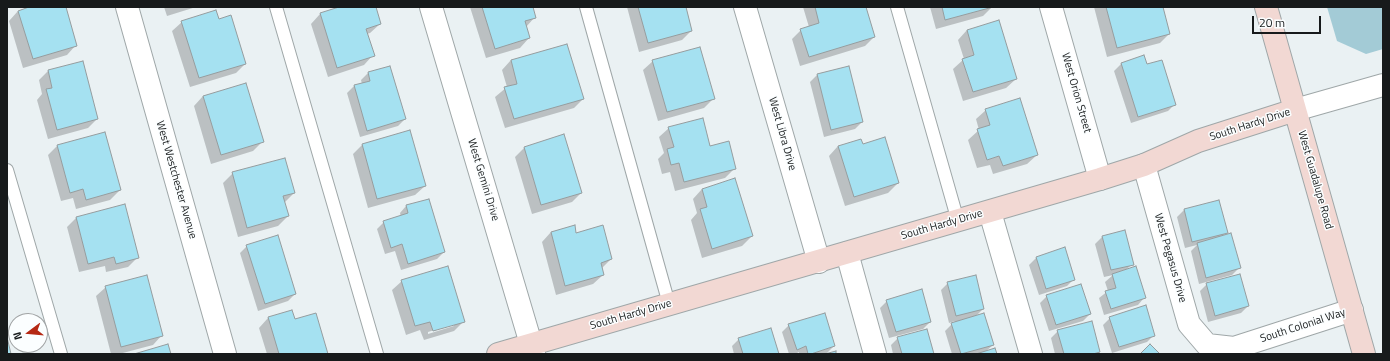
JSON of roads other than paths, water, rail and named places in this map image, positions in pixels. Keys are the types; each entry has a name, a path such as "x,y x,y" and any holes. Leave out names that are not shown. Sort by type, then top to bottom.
{"street":[{"name":"West Westchester Avenue","path":"127,7 226,354"},
{"name":"West Gemini Drive","path":"431,7 533,349"},
{"name":"West Libra Drive","path":"745,7 819,262"},
{"name":"West Orion Street","path":"1051,7 1100,179"},
{"name":"West Guadalupe Road","path":"1266,7 1364,354"},
{"name":"South Hardy Drive","path":"498,354 533,349 670,304 819,262 1100,179 1144,165 1198,141 1296,110 1383,85"},
{"name":"West Pegasus Drive","path":"1144,165 1189,324 1207,345"},
{"path":"990,212 1031,354"},
{"path":"847,253 875,354"},
{"name":"South Colonial Way","path":"1207,345 1234,348 1352,310"}],"lane":[{"path":"276,7 377,354"},
{"path":"586,7 670,304"},
{"path":"897,7 958,221"},
{"path":"7,170 61,354"}]}
